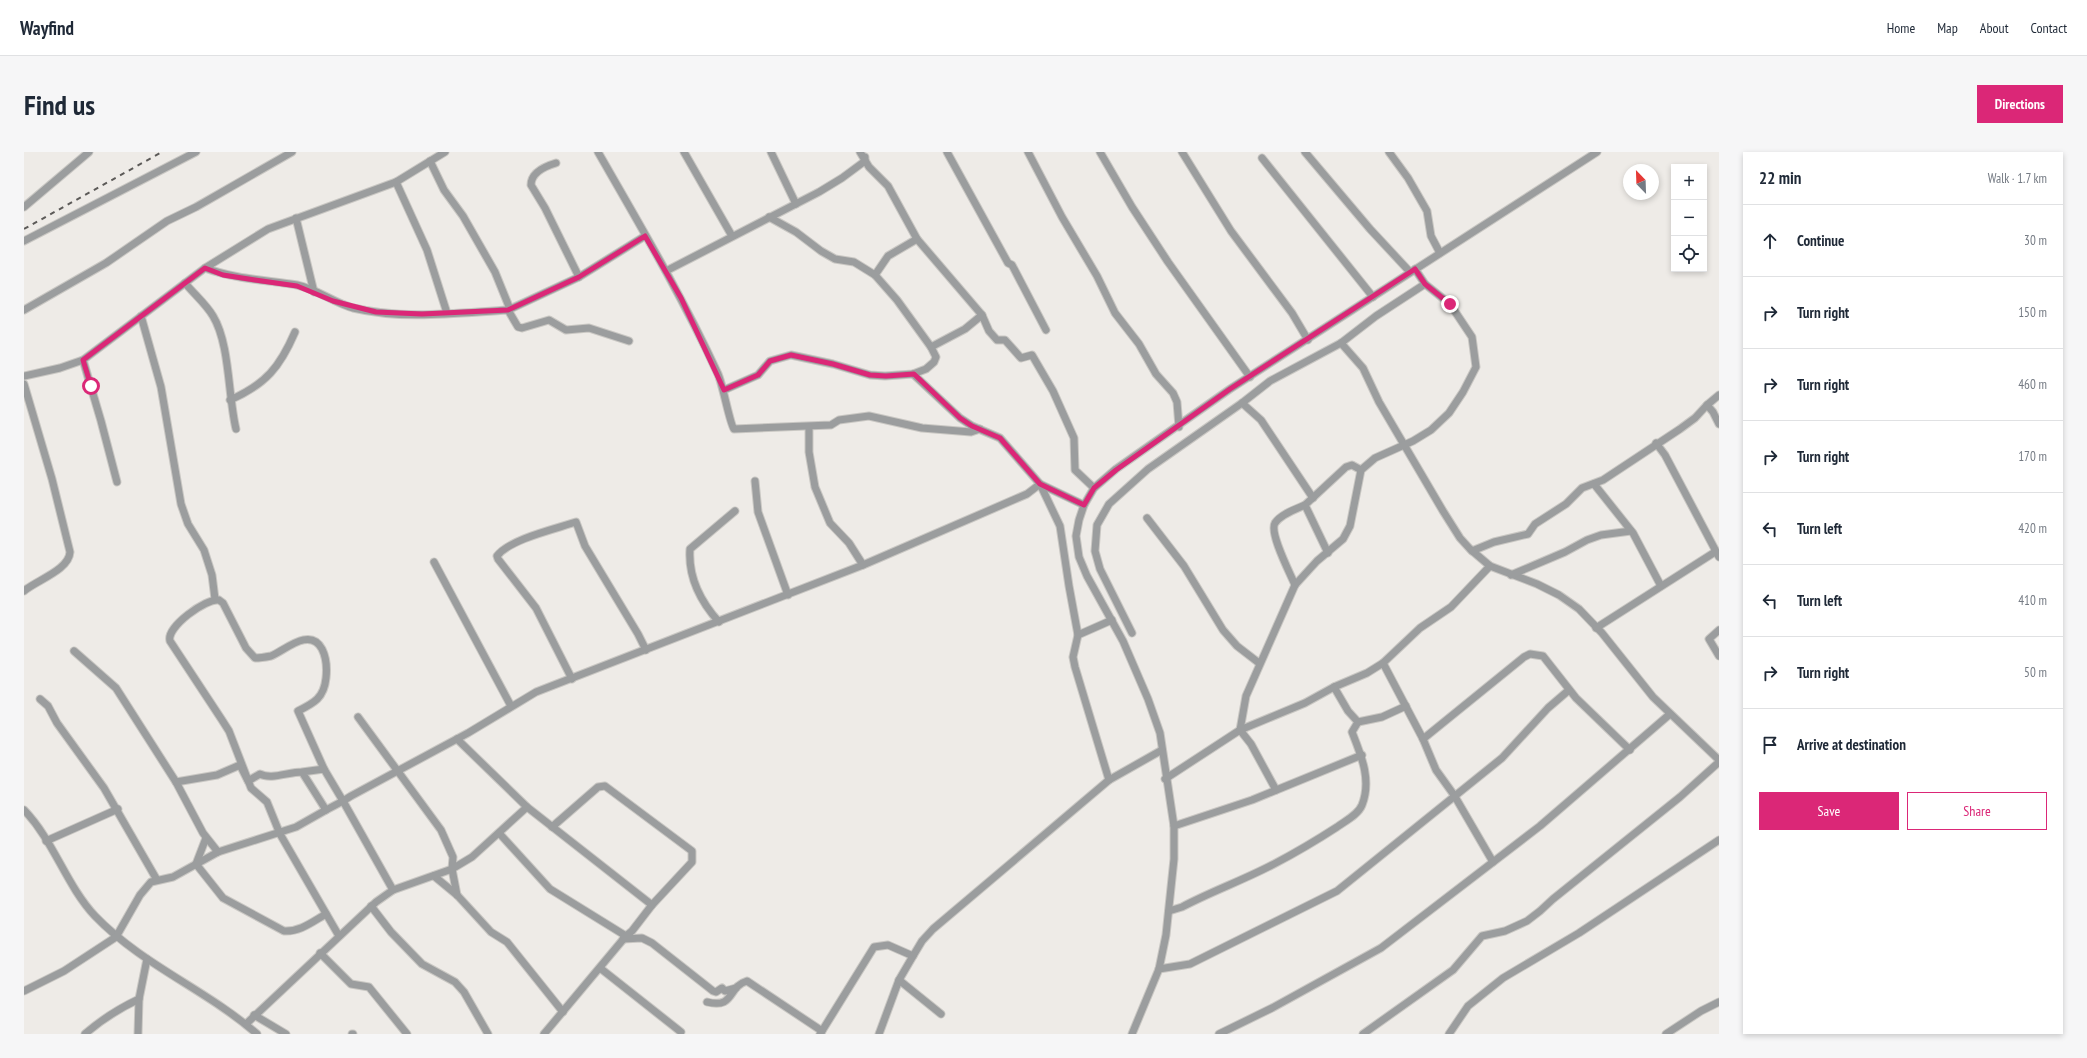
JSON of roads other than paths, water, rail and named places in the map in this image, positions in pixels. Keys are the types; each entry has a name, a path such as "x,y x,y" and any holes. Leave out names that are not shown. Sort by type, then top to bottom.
{"street":[{"path":"24,207 88,152"},
{"path":"24,242 196,152"},
{"path":"24,310 106,263 167,221 196,207 292,152"},
{"path":"24,376 48,372 83,360 205,268 268,229 396,182 445,152"},
{"path":"598,152 666,271 724,390 732,427 734,429 831,426 839,420 869,416 922,428 971,432 980,429"},
{"path":"684,152 732,236"},
{"path":"770,152 796,204"},
{"path":"860,152 865,161 888,186 917,239 982,315 989,331 997,340 1005,340 1021,358 1032,355 1053,391 1074,438 1075,470 1094,488"},
{"path":"865,152 865,161"},
{"path":"1028,152 1062,217 1097,276 1115,313 1139,344 1156,374 1173,393 1176,402 1179,427"},
{"path":"1100,152 1132,208 1168,262 1250,377"},
{"path":"1182,152 1234,236 1292,313 1308,340"},
{"path":"1276,790 1251,744 1240,730 1242,707 1259,663 1295,585 1317,561 1343,539 1350,526 1361,470 1375,458 1404,446 1431,430 1449,413 1463,392 1476,367 1472,337 1450,304 1425,284 1413,270 1370,229 1305,152"},
{"path":"1389,152 1408,178 1427,211 1431,236 1440,253"},
{"path":"1132,1034 1158,969 1169,911 1174,859 1174,826 1165,779 1160,734 1146,692 1136,667 1112,620 1086,576 1079,557 1076,536 1078,520 1084,505 1094,488 1116,470 1179,427 1230,389 1597,152"},
{"path":"950,153 975,206 1008,263 1012,265 1046,330"},
{"path":"1262,158 1373,297"},
{"path":"430,161 444,190 463,216 495,272 509,310 518,327 522,328 549,320 566,330 589,328 629,341"},
{"path":"666,271 796,204 842,178 865,161"},
{"path":"556,163 545,167 534,175 531,185 545,208 579,277"},
{"path":"396,182 427,250 447,314"},
{"path":"724,390 758,375 770,361 791,355 826,362 870,375 886,376 914,374 926,369 934,362 936,357 931,347 897,300 875,275 854,262 835,259 821,251 796,232 769,217"},
{"path":"296,218 314,292"},
{"path":"205,268 223,275 297,286 352,308 376,312 396,314 447,314 509,310 579,277 645,236"},
{"path":"875,275 888,256 917,239"},
{"path":"185,284 214,317 223,346 230,400 236,429"},
{"path":"1132,633 1097,561 1095,535 1100,519 1108,504 1138,477 1176,451 1186,441 1242,403 1270,381 1340,343 1376,316 1425,284"},
{"path":"931,347 965,329 982,315"},
{"path":"141,316 161,388 181,504 188,524 204,550 212,575 215,600"},
{"path":"230,400 252,389 269,377 281,362 295,332"},
{"path":"1340,343 1363,368 1379,402 1404,446 1460,538 1472,551 1490,566 1537,584 1559,595 1579,608 1670,714 1719,761 1680,797 1553,899 1540,912 1527,921 1505,931 1482,936 1453,970 1363,1034"},
{"path":"83,360 117,482"},
{"path":"914,374 949,410 972,426 1000,438 1040,484 1060,526 1078,635 1073,657 1109,780"},
{"path":"24,384 52,479 70,552 70,557 63,566 24,591"},
{"path":"1472,551 1494,542 1528,534 1535,524 1566,504 1582,488 1603,480 1695,418 1719,395"},
{"path":"1242,403 1261,420 1313,498"},
{"path":"1707,405 1713,412 1719,424"},
{"path":"809,426 809,452 815,487 830,523 850,543 863,566"},
{"path":"1596,628 1661,586 1717,554 1699,516 1665,455 1656,443"},
{"path":"1295,585 1275,538 1274,528 1276,522 1305,505 1346,467 1352,465 1361,470"},
{"path":"755,481 758,512 788,595"},
{"path":"1040,484 1084,505"},
{"path":"24,991 64,971 116,937 145,888 157,880 167,880 218,852 280,834 296,827 343,801 361,789 457,739 536,692 863,566 1027,494 1040,484"},
{"path":"1594,484 1631,531 1661,586"},
{"path":"1305,505 1328,553"},
{"path":"719,622 708,609 698,592 690,563 690,549 736,511"},
{"path":"1147,518 1184,566 1224,630 1237,646 1259,663"},
{"path":"572,678 536,608 498,559 497,556 502,552 525,538 576,522 585,546 646,650"},
{"path":"1511,575 1594,537 1631,531"},
{"path":"434,562 511,706"},
{"path":"1165,779 1240,730 1305,703 1334,687 1367,673 1383,663 1420,628 1451,607 1490,566"},
{"path":"339,936 280,834 267,802 251,788 229,731 169,638 188,614 204,603 215,600 223,603 246,648 255,658 271,656 294,643 306,640 314,641 320,646 325,656 326,678 324,689 317,702 298,712 324,769 394,890"},
{"path":"1078,635 1112,620"},
{"path":"1719,630 1709,639 1719,656"},
{"path":"74,651 116,688 176,782 206,838 218,852"},
{"path":"1423,739 1524,657 1530,654 1543,656 1569,690 1591,714 1630,750"},
{"path":"1383,663 1423,739 1436,770 1454,795 1493,862"},
{"path":"1334,687 1348,711 1358,722"},
{"path":"1158,969 1190,964 1338,891 1454,795 1502,758 1548,708 1569,690"},
{"path":"40,699 48,706 57,723 118,809 157,880"},
{"path":"1169,911 1182,907 1273,865 1354,815 1362,806 1366,790 1366,776 1362,755 1352,732 1358,722 1382,718 1406,706"},
{"path":"1219,1034 1363,960 1400,934 1540,826 1670,714"},
{"path":"358,717 440,830 452,852 452,869 457,895"},
{"path":"457,739 527,807 652,905"},
{"path":"879,1034 899,980 922,941 933,929 1109,780 1162,750"},
{"path":"1174,826 1252,800 1362,755"},
{"path":"176,782 217,775 240,765 248,781"},
{"path":"248,781 260,774 266,777 288,772 324,769"},
{"path":"302,772 326,810"},
{"path":"544,1034 625,937 632,931 652,905 692,862 692,851 605,786 598,787 552,827"},
{"path":"246,1024 371,906 394,890 452,869 472,857 527,807"},
{"path":"46,841 118,809"},
{"path":"24,810 46,841 82,900 94,915 116,937 246,1024 257,1034"},
{"path":"499,833 550,889 625,937 642,938 652,943 713,991 716,992 722,988 726,991 736,988"},
{"path":"196,864 206,838"},
{"path":"1449,1034 1468,1006 1504,978 1579,933 1719,840"},
{"path":"196,864 223,898 284,931 293,932 326,914"},
{"path":"434,876 457,895 491,932 507,942 563,1012"},
{"path":"371,906 391,932 422,964 455,982 464,992 488,1034"},
{"path":"707,1002 721,1004 726,1001 736,988 743,982 748,981 821,1032 874,947 888,945 913,956"},
{"path":"320,953 351,984 369,987 408,1034"},
{"path":"138,1034 139,999 147,959"},
{"path":"600,968 681,1032"},
{"path":"899,980 941,1014"},
{"path":"85,1034 96,1024 122,1007 139,999"},
{"path":"1666,1034 1701,1011 1719,1002"},
{"path":"254,1015 286,1034"}],"railway":[{"path":"24,229 162,152"}]}
